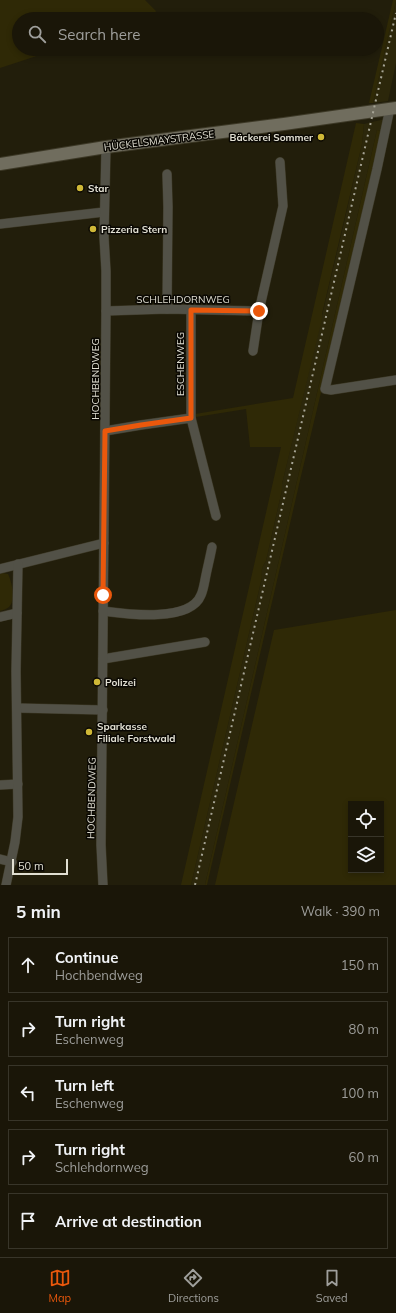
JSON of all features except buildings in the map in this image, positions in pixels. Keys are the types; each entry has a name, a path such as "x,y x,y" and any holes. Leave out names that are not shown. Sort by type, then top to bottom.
{"main road":[{"name":"HÜCKELSMAYSTRASSE","path":"0,164 106,147 393,108"}],"street":[{"name":"HÜCKELSMAYSTRASSE","path":"393,108 377,169 325,389 331,390 396,380"},
{"name":"HOCHBENDWEG","path":"103,885 101,837 106,311 104,212 106,147"},
{"path":"253,351 259,311 283,206 280,162"},
{"path":"167,174 167,309"},
{"path":"0,224 104,212"},
{"name":"SCHLEHDORNWEG","path":"106,311 167,309 259,311"},
{"name":"ESCHENWEG","path":"191,310 191,418 216,516"},
{"path":"105,431 191,418"},
{"path":"0,569 104,543"},
{"path":"103,611 143,615 162,614 183,611 194,605 201,596 212,547"},
{"path":"6,885 12,862 18,817 18,564"},
{"path":"0,617 17,613"},
{"path":"103,659 205,642"},
{"path":"17,708 103,710"},
{"path":"0,785 18,784"},
{"path":"0,859 12,862"}],"shaded area":[{"path":"0,0 145,0 156,11 12,12 12,56 37,56 0,68"},
{"path":"393,0 396,0 384,54 384,39"},
{"path":"396,1 396,63 388,101 373,103"},
{"path":"380,56 384,56 373,103 369,103"},
{"path":"385,119 383,131 377,130 205,885 191,885 262,577 261,572 266,561 282,490 282,484 362,144 364,124"},
{"path":"356,123 364,124 362,144 322,319 282,484 282,490 266,561 262,569 262,577 191,885 181,885 281,447 250,447 246,409 196,417 195,414 293,398"},
{"path":"377,130 383,131 379,150 301,476 207,885 205,885"},
{"path":"0,574 8,574 12,586 13,596 9,607 0,611"},
{"path":"396,610 396,885 215,885 274,630"}],"railway":[{"path":"195,885 396,13"}],"place":[{"name":"Bäckerei Sommer","path":"321,137"},
{"name":"Star","path":"80,188"},
{"name":"Pizzeria Stern","path":"93,229"},
{"name":"Polizei","path":"97,682"},
{"name":"Sparkasse Filiale Forstwald","path":"89,732"}],"route":[{"path":"103,595 105,431 191,418 191,310 259,311"}]}
